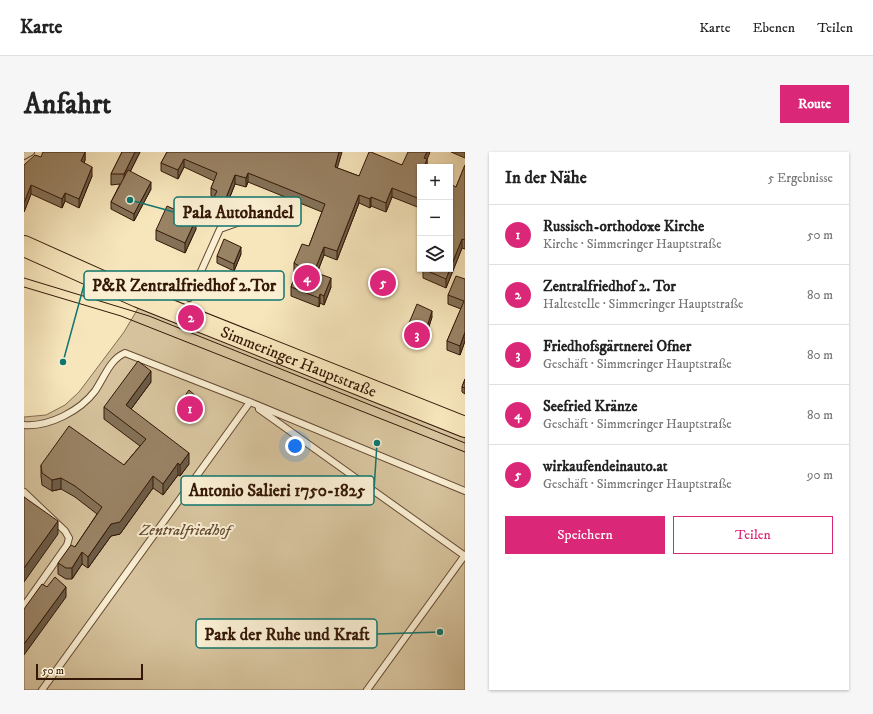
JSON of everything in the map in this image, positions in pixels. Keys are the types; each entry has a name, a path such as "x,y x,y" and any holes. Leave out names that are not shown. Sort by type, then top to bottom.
{"main road":[{"name":"Simmeringer Hauptstraße","path":"24,246 138,297 465,427"}],"lane":[{"path":"24,156 31,152"},
{"path":"189,298 220,229 265,213"},
{"path":"24,425 48,423 73,411 94,392 117,356 125,353 250,402 465,491"},
{"path":"250,402 465,556 367,690"},
{"path":"42,690 250,402"},
{"path":"24,492 66,531 69,538 67,545 24,606"}],"green space":[{"name":"Zentralfriedhof","path":"140,305 465,435 465,690 24,690 24,417 46,415 65,405 79,392 124,332"}],"building":[{"path":"43,152 85,152 81,161 92,167 79,199 65,193 62,199 31,185 24,203 24,165 35,155 41,157"},
{"path":"122,152 135,152 124,174 111,174"},
{"path":"167,152 339,152 335,167 359,176 369,152 402,165 408,152 427,152 424,158 427,159 425,164 417,164 417,198 392,188 386,203 371,197 370,199 359,195 337,251 324,247 314,272 331,278 324,296 320,294 319,298 291,287 299,266 294,263 302,244 309,246 325,204 248,173 246,178 235,175 224,203 213,199 217,191 211,188 217,173 184,159 178,170 161,163"},
{"path":"465,165 465,240 462,239 453,262 453,186 456,187"},
{"path":"128,170 151,182 134,214 111,202"},
{"path":"167,206 196,219 185,243 156,230"},
{"path":"224,239 241,247 234,264 217,256"},
{"path":"430,272 449,272 446,279"},
{"path":"456,276 465,279 465,332 460,346 447,341 464,301 448,295"},
{"path":"417,304 432,311 422,342 404,335"},
{"path":"138,361 151,371 126,405 189,453 180,465 178,463 163,484 153,476 120,522 111,524 88,557 82,552 72,568 66,568 58,563 71,545 75,547 102,507 75,486 61,478 52,480 42,473 41,465 69,426 124,465 146,439 104,407"},
{"path":"465,379 465,388 462,387"},
{"path":"189,390 198,398 200,409 189,412 179,404"},
{"path":"24,497 58,521 24,568"},
{"path":"55,577 66,587 24,644 24,609 42,584 47,587"}],"tram line":[{"path":"24,278 149,316 465,443"},
{"path":"24,287 121,316 465,452"}],"place":[{"name":"Pala Autohandel","path":"130,200"},
{"name":"Seefried Kränze","path":"307,278"},
{"name":"wirkaufendeinauto.at","path":"383,283"},
{"name":"Zentralfriedhof 2. Tor","path":"191,318"},
{"name":"Friedhofsgärtnerei Ofner","path":"417,335"},
{"name":"P&R Zentralfriedhof 2.Tor","path":"63,362"},
{"name":"Russisch-orthodoxe Kirche","path":"190,409"},
{"name":"Antonio Salieri 1750-1825","path":"377,443"},
{"name":"Park der Ruhe und Kraft","path":"440,632"}]}
